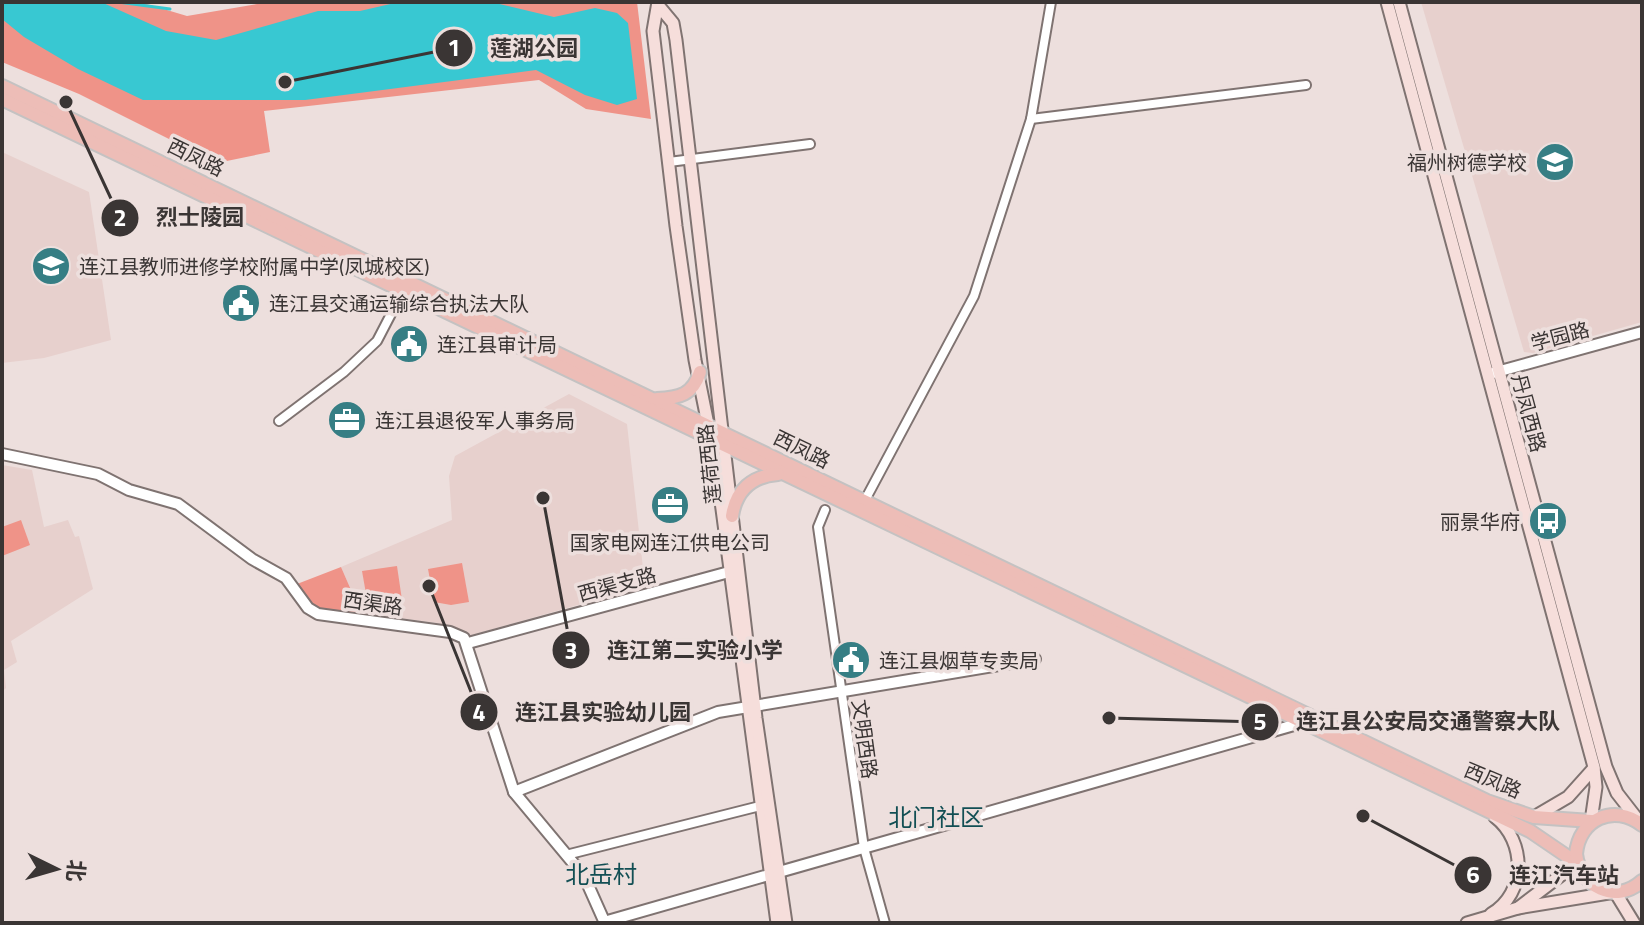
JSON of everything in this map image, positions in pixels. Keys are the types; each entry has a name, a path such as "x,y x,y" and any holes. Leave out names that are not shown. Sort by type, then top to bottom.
{"main road":[{"name":"丹凤西路","path":"1387,2 1606,767 1624,804 1642,825"},
{"name":"丹凤西路","path":"1399,2 1594,767 1596,787 1591,821"},
{"name":"莲荷西路","path":"658,4 674,28 691,159 716,370 717,437 729,572 775,872 777,923"},
{"name":"莲荷西路","path":"658,4 653,31 695,360 717,437 732,516 760,806 786,923"},
{"name":"西凤路","path":"2,86 652,399 781,474 1540,836 1577,863 1581,873 1595,887 1615,892"},
{"name":"西凤路","path":"2,99 403,291 864,502 1487,801 1534,817 1591,821 1601,816 1624,815 1642,825"},
{"path":"652,399 686,394 697,382 700,372 716,370"},
{"path":"732,516 734,502 745,487 760,478 781,474"},
{"path":"1534,817 1568,797 1594,767"},
{"path":"1483,918 1508,897 1518,868 1514,838 1495,816"},
{"path":"1518,908 1577,863 1579,836 1591,821"},
{"path":"1467,923 1518,908 1627,890 1642,881"},
{"path":"1615,892 1634,923"}],"street":[{"path":"864,502 974,296 1031,119 1051,2"},
{"path":"1031,119 1306,85"},
{"path":"669,162 810,144"},
{"path":"279,421 344,372 377,341 403,291"},
{"name":"学园路","path":"1493,373 1642,332"},
{"name":"西渠路","path":"2,454 98,474 123,487 178,504 252,559 286,578 308,608 318,614 450,632 468,643"},
{"name":"文明西路","path":"825,510 818,527 864,848 885,923"},
{"name":"西渠支路","path":"468,643 729,572"},
{"path":"468,643 514,792 593,892 605,922 1301,723"},
{"path":"514,792 708,715 1035,659"},
{"path":"566,855 760,806"}],"shaded area":[{"path":"2,2 140,2 187,16 269,2 637,2 651,119 586,109 539,80 264,111 270,152 217,163 79,94 2,62"},
{"name":"福州树德学校","path":"1421,2 1642,2 1642,322 1533,353 1524,352"},
{"name":"连江县教师进修学校附属中学(凤城校区)","path":"2,152 89,192 111,340 44,358 2,363"},
{"path":"569,394 627,424 645,586 468,636 437,623 361,613 341,567 452,520 449,476 455,456"},
{"path":"2,465 32,470 44,527 68,520 75,537 79,536 93,589 11,641 17,662 4,670 6,688 2,692"},
{"path":"21,520 30,545 2,556 2,527"},
{"path":"462,563 469,602 451,605 434,602 428,569"},
{"path":"397,566 402,600 368,605 362,571"},
{"path":"341,567 361,613 316,607 297,584"}],"water":[{"path":"2,2 101,2 166,31 216,40 318,11 360,11 399,2 491,2 554,17 595,8 617,13 628,23 637,99 617,105 585,95 536,70 305,100 143,100 78,69 24,37 2,19"}],"waterway":[{"path":"118,2 170,9"}],"place":[{"name":"莲湖公园","path":"285,82"},
{"name":"烈士陵园","path":"66,102"},
{"name":"福州树德学校","path":"1555,162"},
{"name":"连江县教师进修学校附属中学(凤城校区)","path":"51,266"},
{"name":"连江县交通运输综合执法大队","path":"241,303"},
{"name":"连江县审计局","path":"409,344"},
{"name":"连江县退役军人事务局","path":"347,420"},
{"name":"连江第二实验小学","path":"543,498"},
{"name":"国家电网连江供电公司","path":"670,505"},
{"name":"丽景华府","path":"1548,521"},
{"name":"连江县实验幼儿园","path":"429,586"},
{"name":"连江县烟草专卖局","path":"851,660"},
{"name":"连江县公安局交通警察大队","path":"1109,718"},
{"name":"连江汽车站","path":"1363,816"}],"district":[{"name":"北门社区","path":"936,817"},
{"name":"北岳村","path":"601,874"}]}
